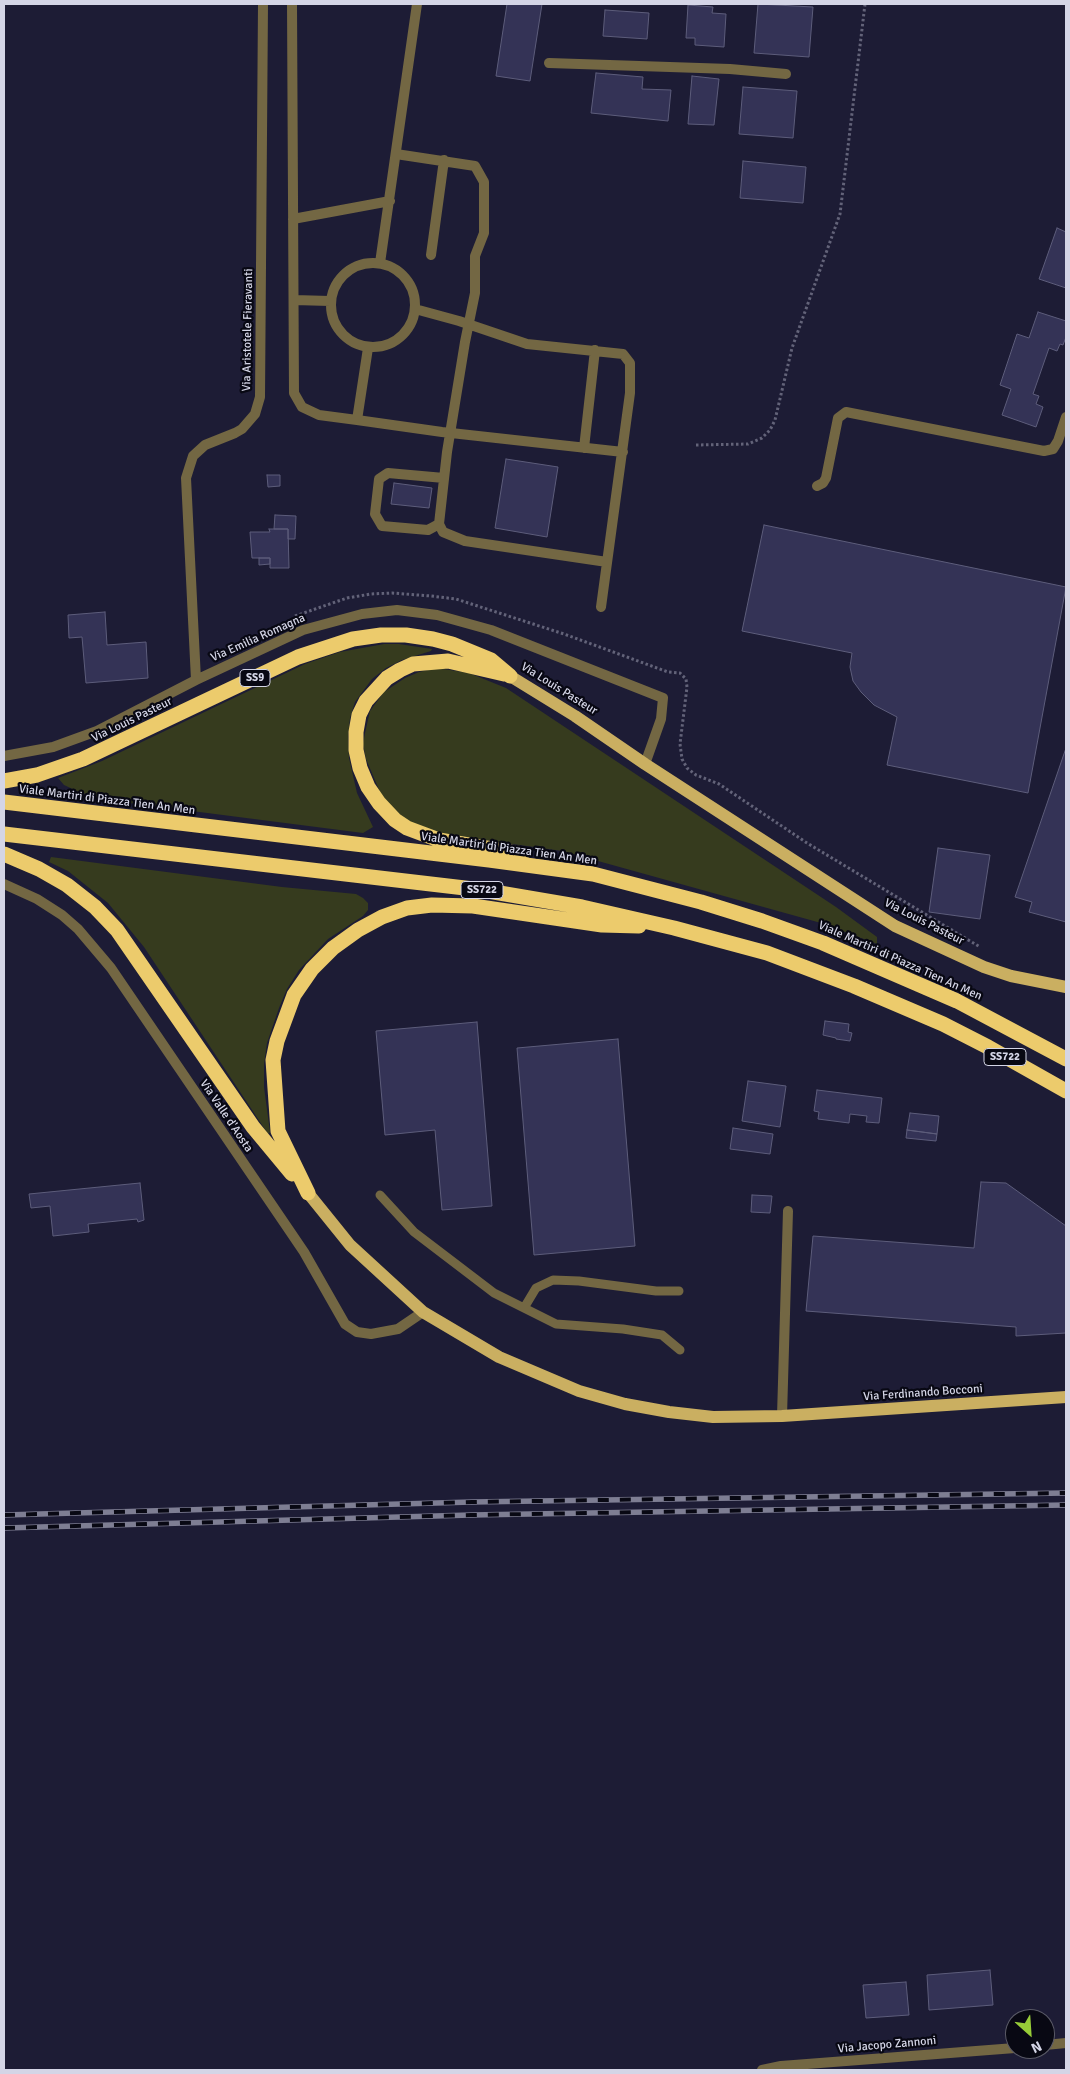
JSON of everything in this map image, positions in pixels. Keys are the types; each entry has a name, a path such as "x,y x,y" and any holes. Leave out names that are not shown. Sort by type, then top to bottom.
{"highway":[{"name":"Via Louis Pasteur","path":"4,781 37,774 83,760 298,656 353,639 381,635 433,638 491,660 510,676"},
{"name":"SS722","path":"510,676 448,661 413,664 387,678 366,701 359,715 356,732 356,750 363,774 379,803 394,820 420,834 439,840 547,858 569,864 593,874"},
{"name":"Viale Martiri di Piazza Tien An Men","path":"4,802 593,874 701,902 823,943 957,1001 1066,1059"},
{"name":"SS722","path":"4,834 482,890 582,907 674,928 722,940 812,969 943,1024 1066,1091"},
{"path":"4,854 39,869 67,885 95,907 117,930 253,1127 308,1193"},
{"path":"308,1193 278,1131 273,1060 282,1025 294,995 312,969 333,948 382,917 407,908 432,905 473,906 516,911 602,925 674,928"}],"main road":[{"name":"Via Louis Pasteur","path":"510,676 576,716 645,764 895,926 984,967 1011,976 1066,987"},
{"name":"Via Ferdinando Bocconi","path":"308,1193 350,1245 423,1312 499,1357 580,1391 625,1404 712,1417 782,1416 1066,1397"}],"street":[{"name":"Via Aristotele Fieravanti","path":"196,680 186,478 193,456 198,450 205,445 235,433 250,421 258,407 261,382 263,4"},
{"path":"292,4 294,393 302,407 319,415 450,433 623,452"},
{"path":"380,263 417,4"},
{"path":"549,63 730,68 786,74"},
{"path":"396,154 475,166 484,182 484,232 475,256 475,293 450,433 439,524 443,532 465,541 607,562"},
{"path":"431,255 444,160"},
{"path":"293,219 390,201"},
{"path":"380,263 392,267 406,280 414,296 415,309 412,322 405,333 394,342 382,347 368,348 353,342 340,332 330,312 330,301 334,288 342,276 360,265 380,263"},
{"path":"294,300 330,301"},
{"path":"415,309 527,344 623,354 630,363 630,393 623,452 601,607"},
{"path":"357,420 368,348"},
{"path":"584,448 595,350"},
{"path":"817,486 823,483 826,478 838,418 846,412 1044,451 1053,449 1058,441 1066,418"},
{"path":"439,524 428,530 382,526 375,514 379,479 388,473 444,478"},
{"name":"Via Emilia Romagna","path":"4,756 53,748 97,731 196,680 303,630 334,620 362,614 397,610 437,615 491,630 663,698 661,719 645,764"},
{"name":"Via Valle d'Aosta","path":"4,884 37,899 62,915 78,929 111,968 304,1252 345,1324 357,1332 371,1334 398,1328 423,1312"},
{"path":"782,1416 788,1211"},
{"name":"Via Jacopo Zannoni","path":"762,2070 1005,2049"}],"lane":[{"path":"380,1195 414,1232 494,1293 556,1324 623,1329 662,1335 680,1350"},
{"path":"524,1308 536,1288 553,1280 579,1281 656,1291 679,1291"}],"path":[{"path":"696,445 748,444 762,438 770,430 775,420 792,348 840,214 865,4"},
{"path":"288,620 319,607 363,595 392,593 431,596 464,602 564,634 668,672 680,674 686,679 687,686 680,744 682,759 696,775 719,784 807,843 985,950"}],"green space":[{"path":"384,644 399,644 432,649 386,668 372,679 355,702 350,718 348,737 349,758 357,793 373,827 363,833 106,800 79,792 64,785 58,778 102,761 305,664 340,652"},
{"path":"437,668 469,673 506,688 836,907 877,937 877,944 821,923 562,851 449,835 411,824 390,806 380,792 366,759 363,744 370,711 384,692 405,678 419,672"},
{"path":"51,857 282,887 356,894 368,903 368,910 363,916 328,939 299,970 287,989 267,1043 264,1064 264,1087 270,1132 268,1134 144,947 108,903 68,871 49,862"}],"building":[{"path":"507,4 542,4 530,81 496,76"},
{"path":"758,4 813,7 809,57 754,53"},
{"path":"688,5 713,7 712,13 726,14 724,47 695,45 695,38 686,38"},
{"path":"605,10 649,13 647,39 603,36"},
{"path":"596,73 643,77 642,89 671,90 668,121 591,113"},
{"path":"692,76 719,79 714,125 688,124"},
{"path":"743,87 797,91 793,138 739,134"},
{"path":"743,161 806,167 803,203 740,198"},
{"path":"1057,228 1066,232 1066,288 1039,279"},
{"path":"1038,312 1066,321 1066,337 1063,345 1060,344 1057,351 1049,348 1033,394 1039,396 1036,404 1043,407 1036,427 1002,415 1011,389 1000,385 1017,334 1029,338"},
{"path":"506,459 558,467 547,537 495,528"},
{"path":"267,475 280,475 280,486 268,487"},
{"path":"394,483 432,488 429,508 391,504"},
{"path":"275,515 296,516 295,539 288,539 288,529 274,529"},
{"path":"764,525 1066,587 1028,793 887,765 897,717 874,705 853,681 850,667 852,653 742,631"},
{"path":"269,529 288,529 289,568 270,568 270,558 252,558 250,532 270,532"},
{"path":"259,558 270,558 270,564 259,565"},
{"path":"105,612 107,645 146,642 148,678 86,683 82,637 69,638 68,615"},
{"path":"1066,748 1066,922 1029,912 1032,902 1015,897"},
{"path":"938,848 990,855 980,919 929,912"},
{"path":"825,1021 849,1024 848,1032 852,1033 850,1041 823,1035"},
{"path":"477,1022 492,1206 442,1210 435,1130 385,1135 376,1031"},
{"path":"618,1039 635,1246 534,1255 517,1048"},
{"path":"748,1081 786,1086 780,1127 742,1121"},
{"path":"817,1090 882,1098 879,1123 866,1122 867,1116 850,1114 849,1123 818,1119 819,1112 814,1111"},
{"path":"910,1113 939,1116 937,1134 907,1130"},
{"path":"733,1128 773,1134 770,1154 730,1149"},
{"path":"907,1130 937,1134 936,1141 906,1138"},
{"path":"981,1182 1006,1183 1066,1226 1066,1333 1016,1336 1016,1327 806,1311 813,1236 974,1248"},
{"path":"140,1183 144,1220 138,1222 137,1219 88,1224 89,1232 53,1236 50,1206 31,1208 29,1194"},
{"path":"752,1195 772,1196 770,1213 751,1212"},
{"path":"990,1970 993,2005 929,2010 927,1975"},
{"path":"906,1982 909,2015 866,2018 863,1985"}],"railway":[{"path":"4,1515 472,1502 1066,1493"},
{"path":"4,1528 471,1515 1066,1505"}]}
